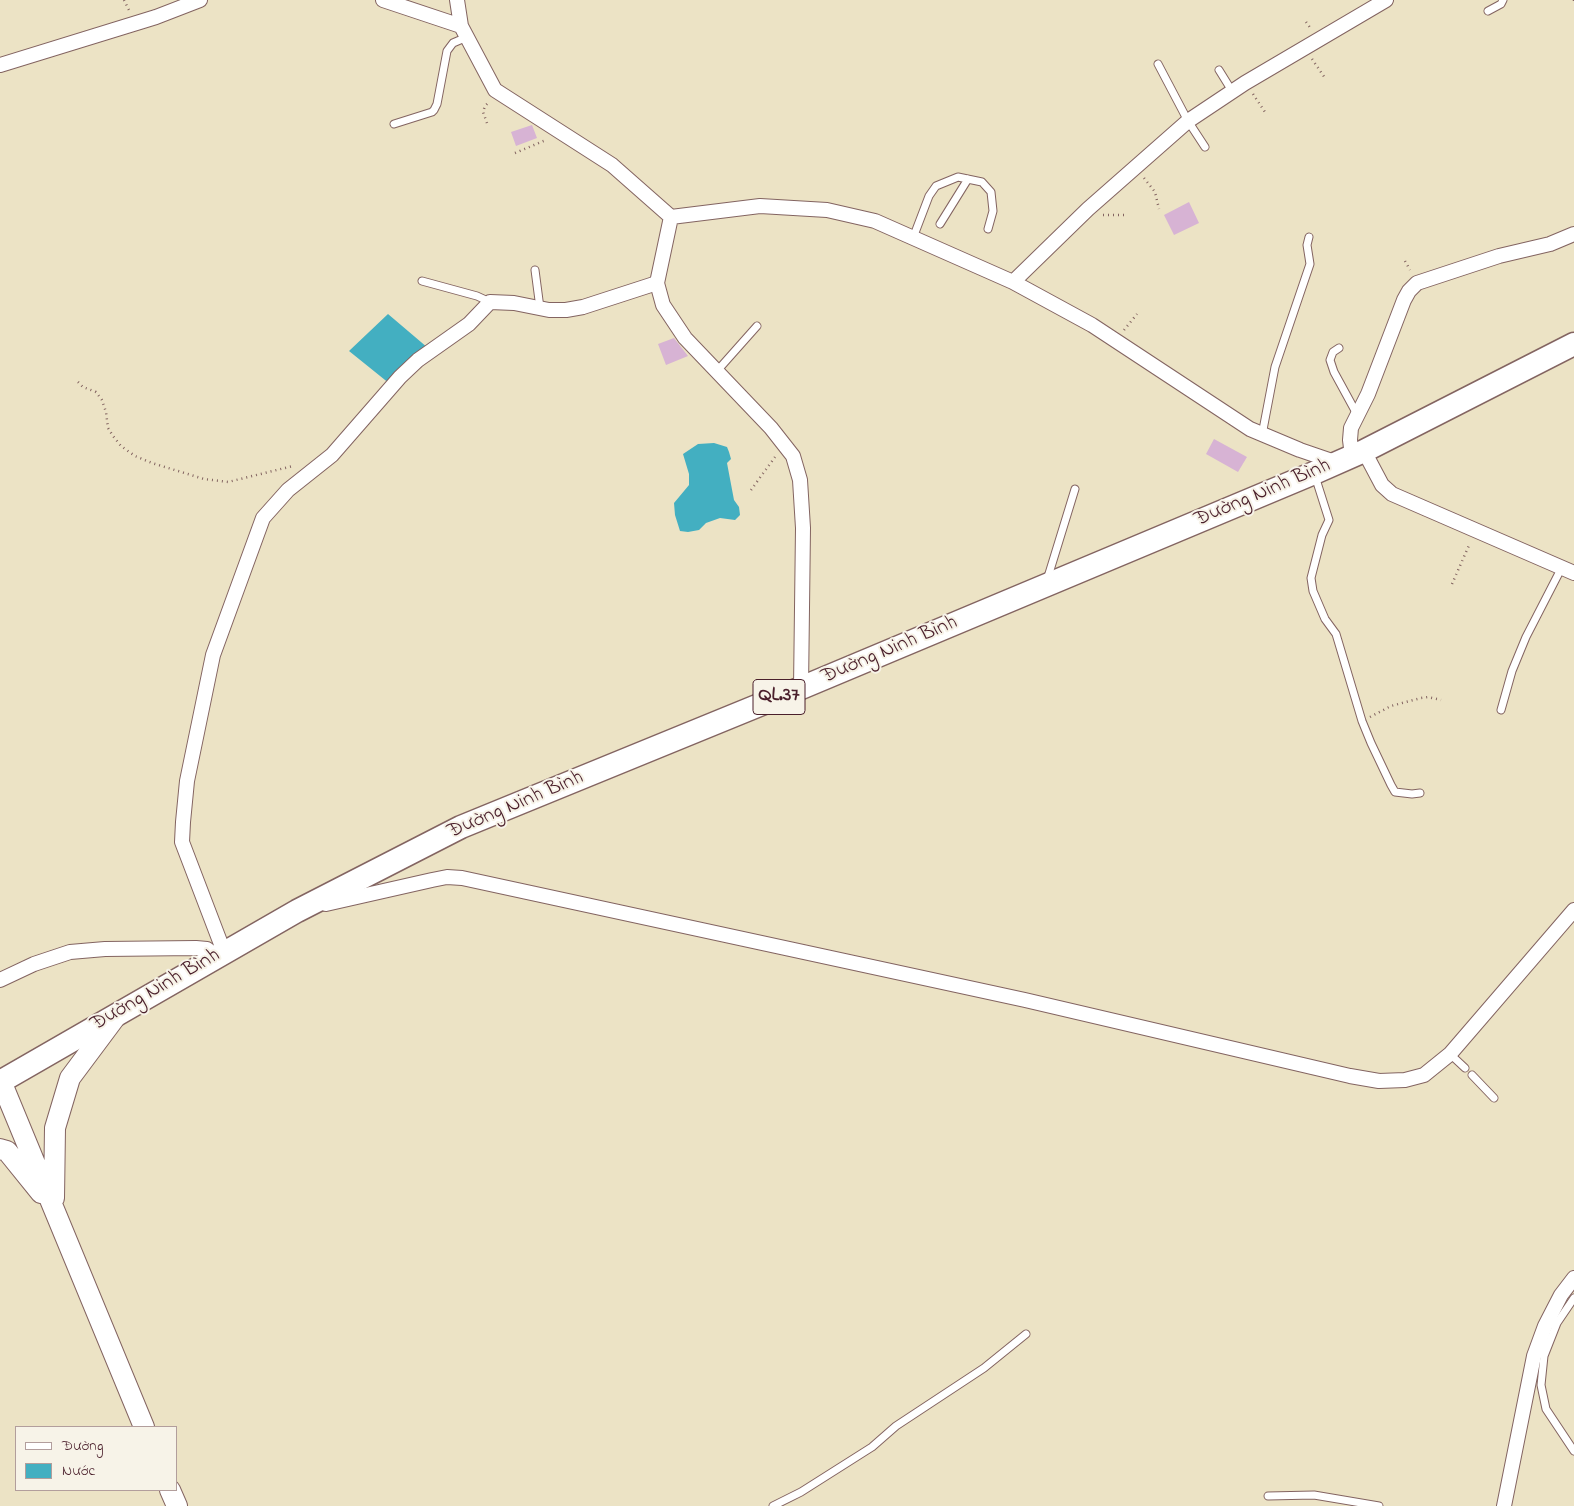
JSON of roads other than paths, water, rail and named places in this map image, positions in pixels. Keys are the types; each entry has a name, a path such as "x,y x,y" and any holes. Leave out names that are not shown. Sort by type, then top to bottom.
{"highway":[{"name":"Đường Ninh Bình","path":"1,1081 297,911 460,827 801,688 1314,473 1574,344"}],"main road":[{"path":"54,1208 55,1128 70,1078 118,1013"},
{"path":"1,1081 144,1426"},
{"path":"0,1149 7,1151 54,1208"},
{"path":"170,1491 177,1506"}],"street":[{"path":"0,65 156,18 200,0"},
{"path":"383,0 464,32"},
{"path":"457,0 464,32 490,81 500,93 612,165 672,217 739,207 760,206 808,208 875,220 1013,282 1092,325 1235,421 1262,435 1351,456 1392,494 1568,571"},
{"path":"1013,282 1088,209 1188,121 1245,83 1304,48 1365,5 1386,0"},
{"path":"672,217 656,283 663,305 685,338 770,428 793,456 800,480 803,528 801,688"},
{"path":"1351,456 1351,428 1368,394 1404,300 1417,283 1499,256 1550,244 1574,234"},
{"path":"220,954 182,842 183,822 188,781 213,655 263,518 288,490 332,454 418,360 469,324 490,302 514,303 566,310 656,283"},
{"path":"297,911 432,880 447,877 462,878 1025,1000 1350,1076 1379,1081 1406,1080 1424,1075 1450,1054 1574,910"},
{"path":"0,980 34,964 70,952 105,949 196,948 207,949 220,954"},
{"path":"1504,1506 1534,1356 1545,1326 1561,1295 1574,1278"}],"lane":[{"path":"1488,11 1501,4 1503,0"},
{"path":"394,124 434,110 438,104 447,51 464,32"},
{"path":"1158,64 1188,121 1205,147"},
{"path":"1219,70 1232,92"},
{"path":"913,238 929,196 936,186 958,177 984,183 991,192 993,211 988,229"},
{"path":"940,224 968,178"},
{"path":"1262,435 1275,367 1310,264 1307,245 1309,237"},
{"path":"535,270 540,308"},
{"path":"422,281 477,296 490,302"},
{"path":"717,371 756,326"},
{"path":"1339,348 1333,352 1330,360 1334,372 1358,416"},
{"path":"1314,473 1329,520 1322,535 1313,569 1311,578 1313,591 1325,619 1336,634 1362,721 1395,792 1420,793"},
{"path":"1045,585 1076,490"},
{"path":"1501,710 1512,671 1526,637 1568,571"},
{"path":"1450,1054 1465,1068"},
{"path":"1472,1075 1494,1098"},
{"path":"1574,1298 1558,1323 1544,1356 1541,1385 1546,1409 1574,1451"},
{"path":"773,1506 801,1492 872,1446 896,1426 984,1368 1026,1334"},
{"path":"1268,1496 1314,1495 1379,1506"}],"water":[{"path":"388,314 428,348 390,384 349,351"},
{"path":"714,443 727,447 729,452 731,459 727,463 734,500 739,507 740,515 735,520 720,518 706,523 699,530 680,531 675,515 674,503 689,485 689,474 683,454 698,444"}]}
